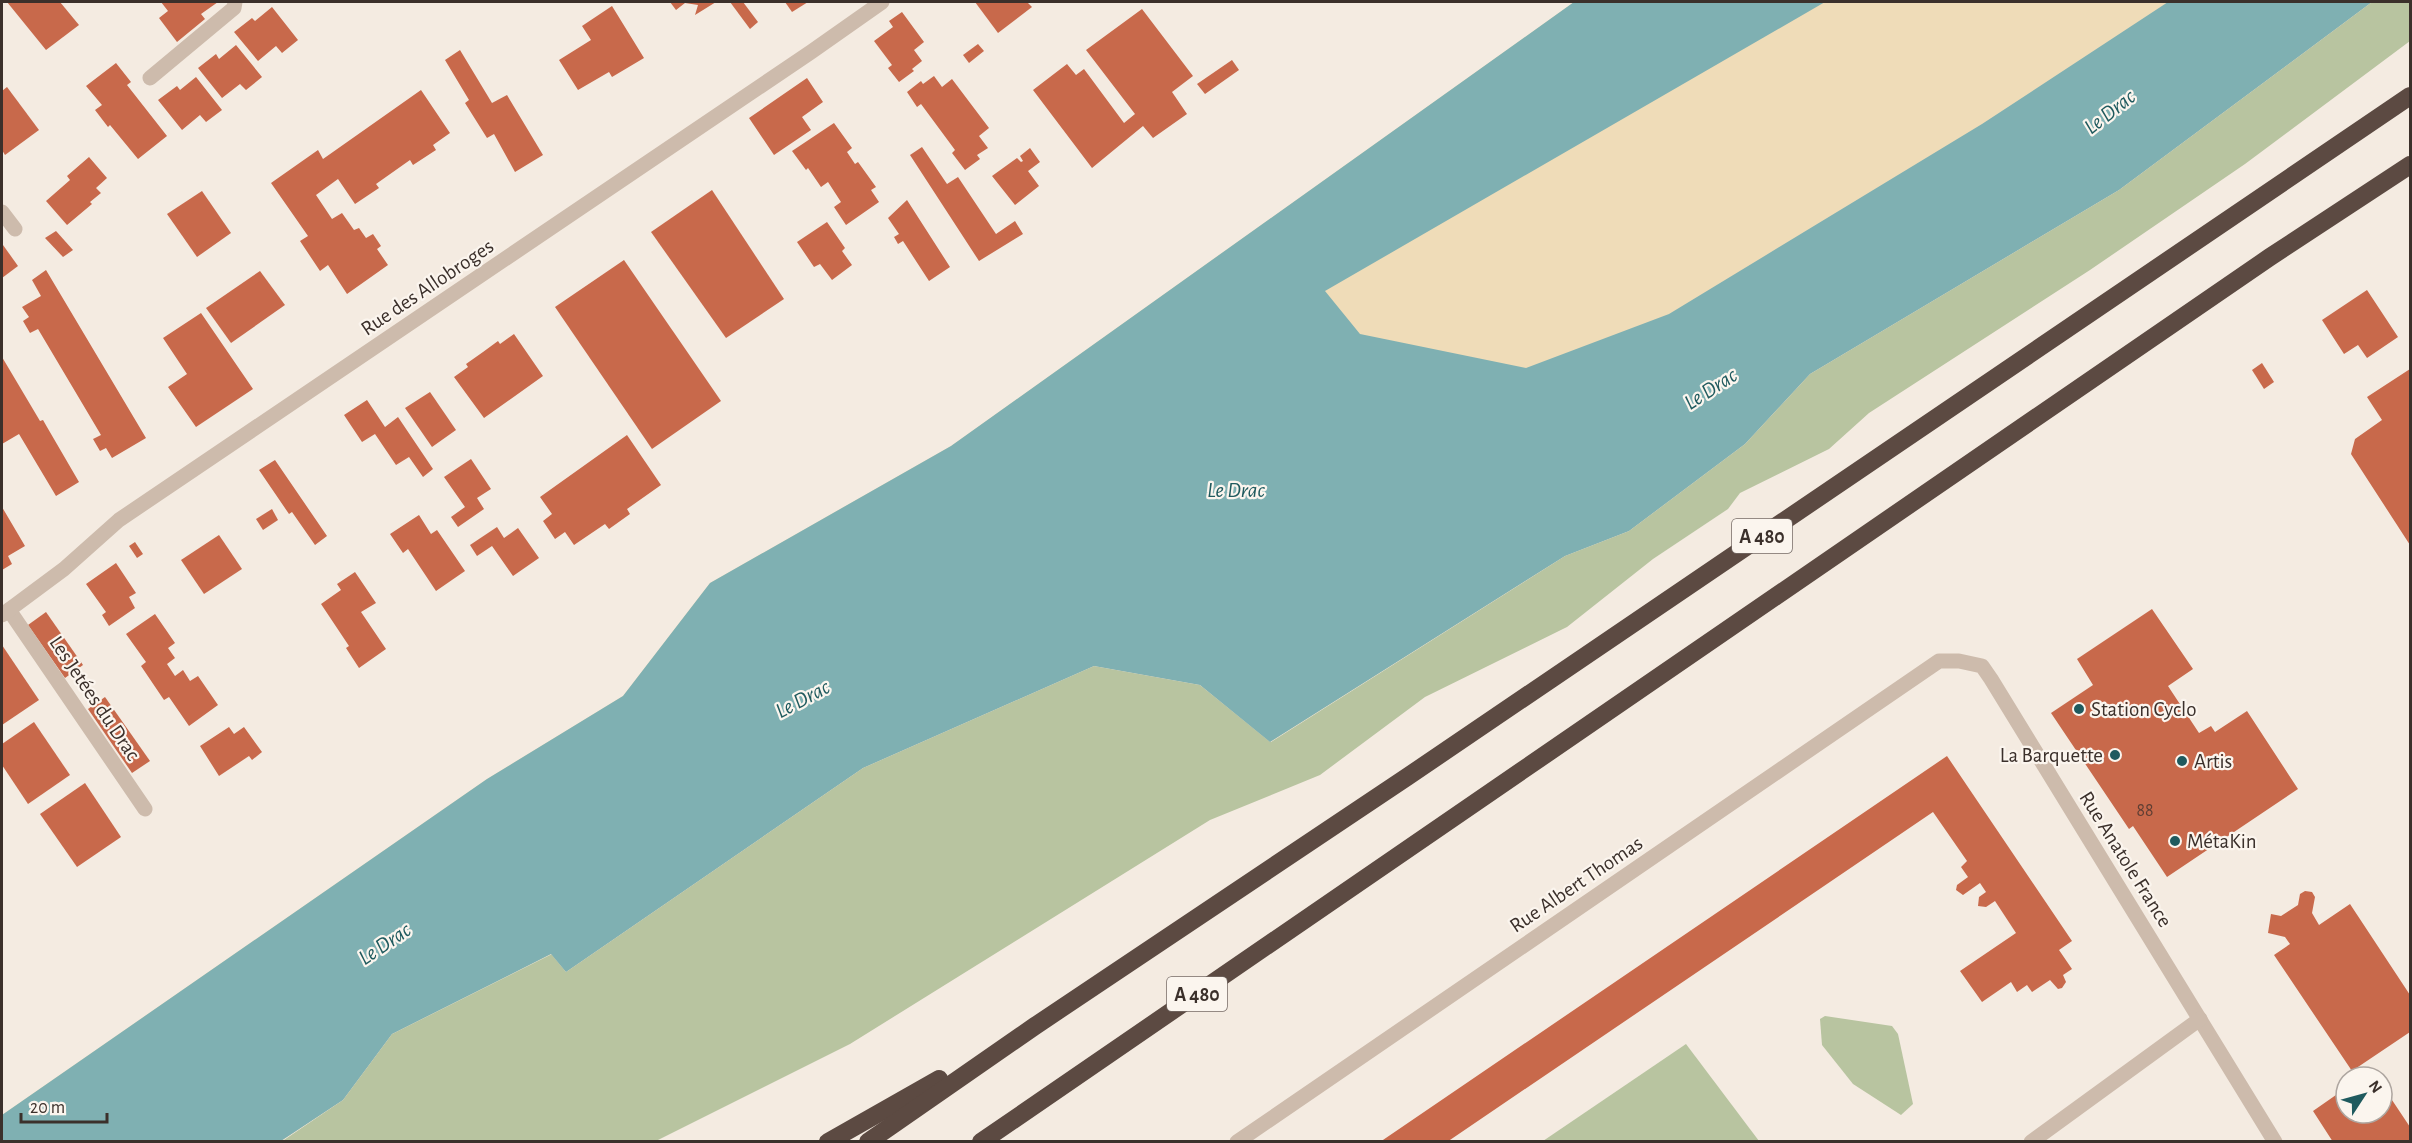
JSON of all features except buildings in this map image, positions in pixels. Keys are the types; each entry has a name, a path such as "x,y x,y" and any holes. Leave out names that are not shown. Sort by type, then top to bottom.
{"highway":[{"name":"A 480","path":"868,1142 1035,1026 1417,770 2410,96"},
{"name":"A 480","path":"981,1142 2260,263 2410,165"},
{"path":"828,1142 1035,1026"}],"street":[{"path":"150,78 234,8 235,2"},
{"name":"Rue des Allobroges","path":"5,612 64,568 119,520 882,2"},
{"path":"2,212 15,229"},
{"name":"Les Jetées du Drac","path":"5,612 145,809"},
{"name":"Rue Anatole France","path":"1939,661 1959,661 1982,666 2276,1142"},
{"name":"Rue Albert Thomas","path":"1237,1142 1939,661"},
{"path":"2031,1142 2200,1019"}],"green space":[{"path":"2372,2 2410,2 2410,41 2245,164 2090,270 1869,413 1829,449 1740,493 1728,509 1653,559 1567,627 1425,697 1320,775 1210,820 850,1044 656,1141 281,1142 343,1100 392,1034 552,954 566,972 863,768 1094,666 1200,685 1271,742 1565,556 1629,531 1745,444 1810,374 2119,190"},
{"path":"1825,1016 1892,1026 1898,1034 1913,1104 1901,1115 1853,1084 1822,1045 1820,1019"},
{"path":"1686,1044 1759,1141 1543,1141"}],"sand":[{"name":"Le Drac","path":"1574,2 2372,2 2119,190 1810,374 1745,444 1629,531 1565,556 1270,742 1200,685 1094,666 863,768 566,972 551,954 392,1034 343,1100 281,1141 2,1141 2,1115 487,779 623,696 710,583 951,446"}],"water":[{"name":"Le Drac","path":"1574,2 1825,2 1325,291 1360,334 1526,368 1669,314 1982,124 2168,2 2372,2 2119,190 1810,374 1745,444 1629,531 1565,556 1270,742 1200,685 1094,666 863,768 566,972 551,954 392,1034 343,1100 281,1141 2,1141 2,1115 487,779 623,696 710,583 951,446"}],"place":[{"name":"Station Cyclo","path":"2079,709"},
{"name":"La Barquette","path":"2115,755"},
{"name":"Artis","path":"2182,761"},
{"name":"MétaKin","path":"2175,841"}]}
